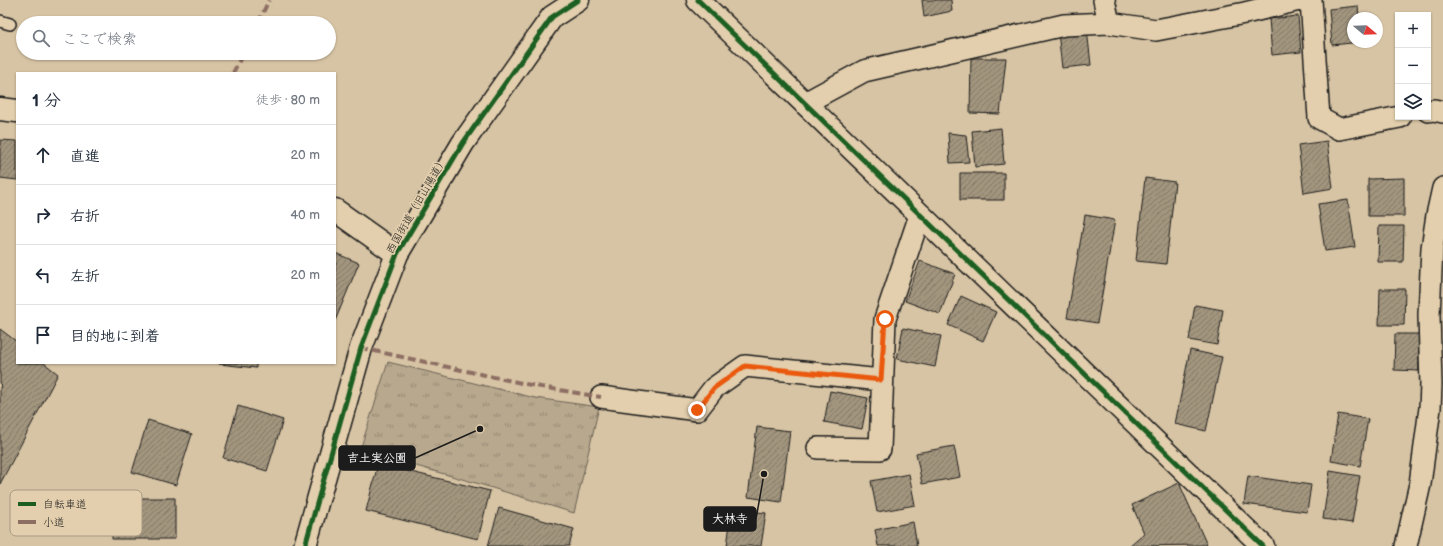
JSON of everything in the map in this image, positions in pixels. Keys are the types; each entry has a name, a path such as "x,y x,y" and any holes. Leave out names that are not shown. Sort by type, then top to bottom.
{"street":[{"path":"698,0 1263,546"},
{"path":"1104,0 1109,22"},
{"path":"805,103 864,71 1064,25 1109,22 1156,30 1244,6 1299,0"},
{"path":"1312,0 1319,118 1340,129 1395,118"},
{"name":"西国街道（旧山陽道）","path":"305,546 361,348 397,254 463,143 552,16 567,3"},
{"path":"0,109 16,111"},
{"path":"1431,110 1443,112"},
{"path":"1406,546 1420,484 1430,408 1437,385 1429,315 1432,248 1443,188"},
{"path":"336,211 397,254"},
{"path":"818,448 880,449 881,380 885,319 920,215"},
{"path":"600,397 697,410 714,388 745,366 881,380"}],"green space":[{"path":"388,362 535,398 599,407 574,513 360,450"}],"building":[{"path":"922,0 951,0 952,11 924,17"},
{"path":"1358,6 1358,12 1347,12 1347,43 1332,45 1329,9"},
{"path":"1298,16 1301,52 1272,55 1269,19"},
{"path":"1087,29 1091,65 1062,68 1058,32"},
{"path":"971,58 1006,58 1000,114 970,113"},
{"path":"1001,128 1004,164 975,167 972,131"},
{"path":"948,133 966,135 969,162 950,163"},
{"path":"0,140 16,141 16,180 0,178"},
{"path":"1327,141 1333,188 1304,193 1298,145"},
{"path":"960,173 1004,173 1004,200 960,200"},
{"path":"1145,178 1175,182 1166,264 1136,261"},
{"path":"1404,178 1404,216 1368,216 1368,179"},
{"path":"1348,200 1355,247 1325,251 1318,204"},
{"path":"1085,215 1115,220 1097,323 1067,318"},
{"path":"1379,226 1404,226 1403,262 1378,262"},
{"path":"336,253 359,263 336,319"},
{"path":"920,261 955,274 940,314 905,301"},
{"path":"1380,289 1405,289 1404,325 1379,325"},
{"path":"961,296 996,312 983,341 948,325"},
{"path":"1195,305 1223,310 1217,345 1189,340"},
{"path":"903,328 941,336 935,367 897,359"},
{"path":"0,329 16,341 16,364 45,364 58,374 0,484 0,387 2,385 0,383"},
{"path":"1395,334 1419,334 1419,371 1394,370"},
{"path":"1190,350 1222,357 1206,431 1175,424"},
{"path":"219,364 256,364 256,368"},
{"path":"830,391 868,398 862,429 824,422"},
{"path":"238,406 283,420 267,471 223,458"},
{"path":"1338,414 1368,419 1360,466 1331,461"},
{"path":"148,420 192,434 176,485 132,472"},
{"path":"757,427 790,431 781,502 748,497"},
{"path":"954,446 960,477 922,484 916,453"},
{"path":"378,464 490,491 478,539 366,511"},
{"path":"1330,471 1360,476 1352,523 1323,519"},
{"path":"909,474 915,505 877,512 871,481"},
{"path":"1248,476 1311,485 1307,512 1244,504"},
{"path":"1179,483 1207,545 1129,546 1144,533 1132,505"},
{"path":"142,498 175,498 175,539 112,539 112,536 142,536"},
{"path":"499,508 574,529 569,546 488,546"},
{"path":"732,509 766,513 761,546 727,546"},
{"path":"913,522 917,546 878,546 875,530"}],"marked path":[{"path":"261,16 269,0"},
{"path":"234,72 240,60"},
{"path":"361,348 535,386 601,397"}],"cycle path":[{"path":"305,546 361,348 397,254 463,143 552,17 578,0"},
{"path":"698,0 1263,546"}],"place":[{"name":"吉土実公園","path":"480,429"},
{"name":"大林寺","path":"764,474"}],"route":[{"path":"697,410 714,388 745,366 881,380 885,319"}]}
